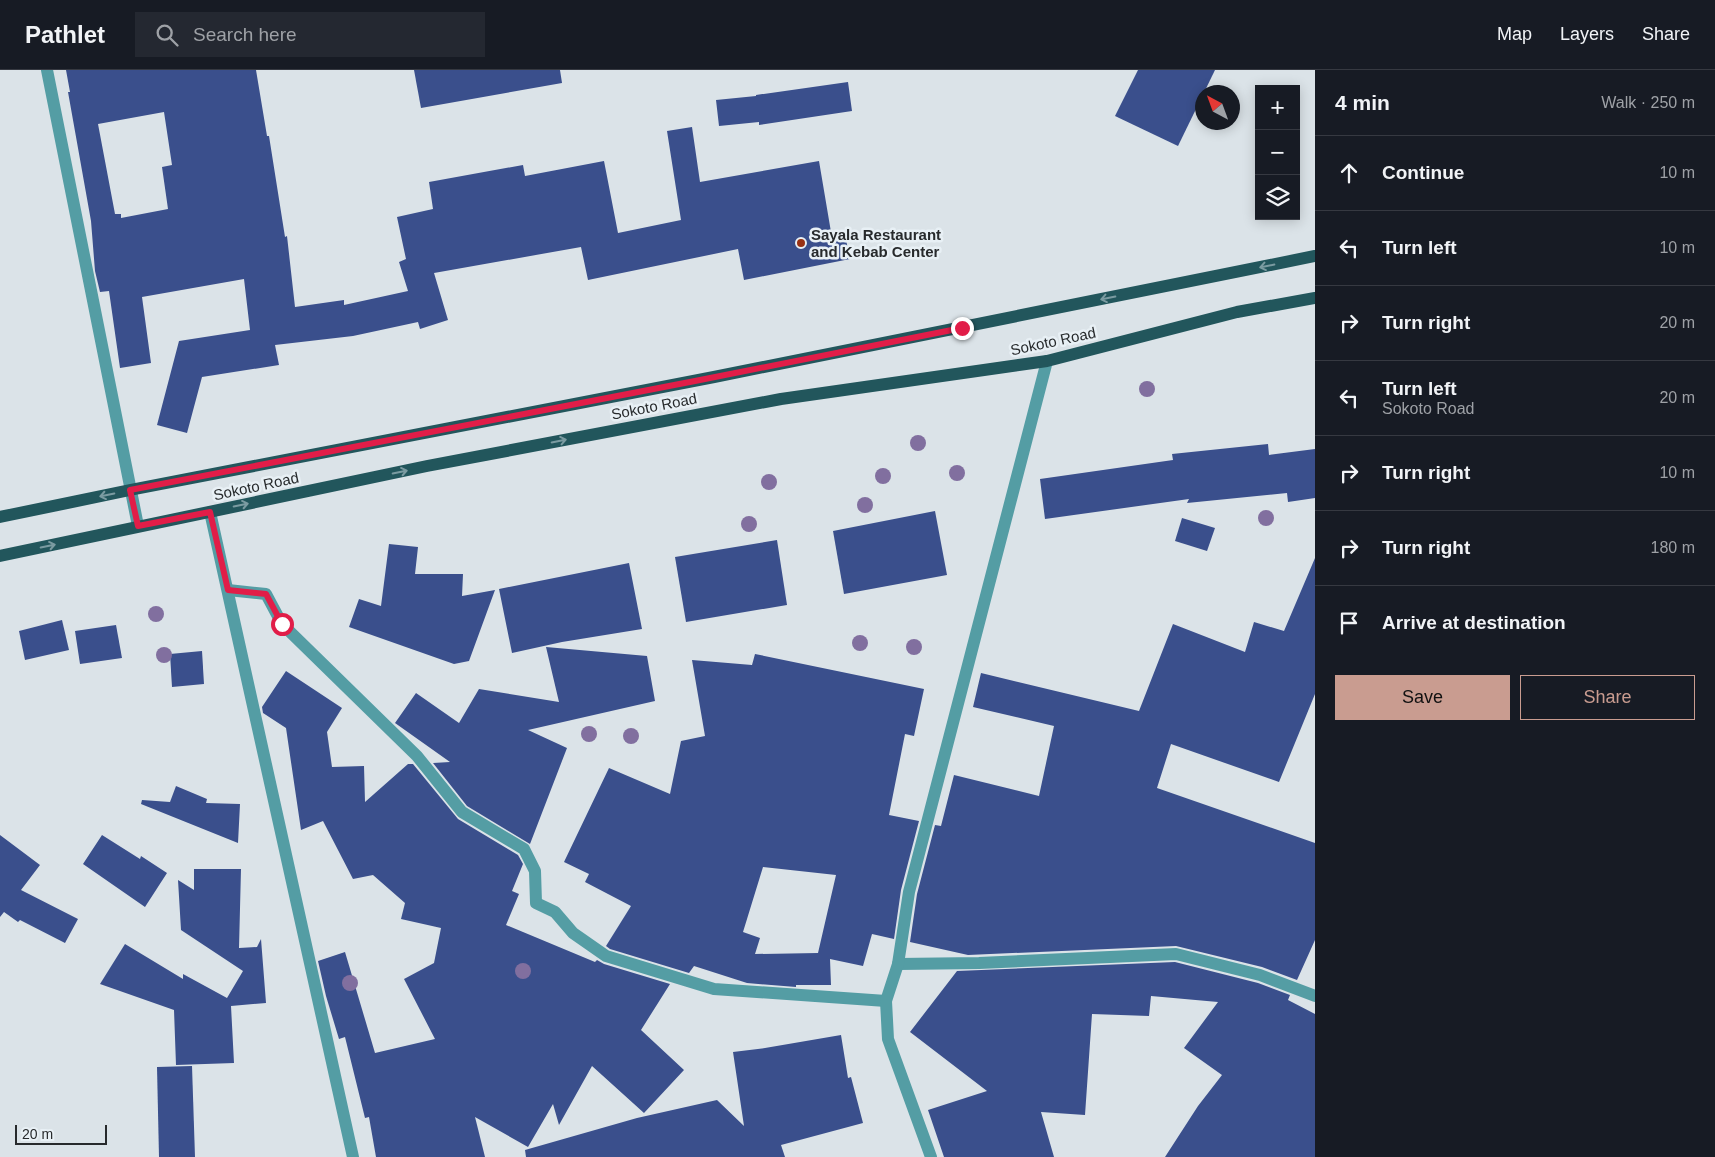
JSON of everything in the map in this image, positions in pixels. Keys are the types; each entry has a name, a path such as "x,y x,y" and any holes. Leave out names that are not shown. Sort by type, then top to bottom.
{"main road":[{"path":"0,517 724,375 1315,256"},
{"name":"Sokoto Road","path":"0,556 427,466 781,398 1047,361 1236,312 1315,298"}],"street":[{"path":"47,70 138,526"},
{"path":"931,1157 888,1039 886,1001 898,964 909,892 1047,361"},
{"path":"210,512 353,1157"},
{"path":"228,590 266,594 282,624 418,756 462,812 524,849 534,871 536,903 554,912 573,933 606,956 714,989 886,1001"},
{"path":"898,964 979,963 1176,954 1260,975 1315,996"}],"building":[{"path":"66,70 256,70 267,136 269,136 285,237 287,236 295,307 344,300 344,305 408,291 399,262 406,259 397,217 433,209 429,182 523,165 525,176 604,161 618,233 681,220 667,131 692,127 700,182 819,161 832,238 845,235 850,259 744,280 738,249 588,280 581,247 434,273 448,320 420,329 418,322 353,336 275,345 279,365 202,377 187,433 157,425 179,341 250,330 244,279 142,297 151,363 120,368 109,291 100,292 95,271 91,221 68,92 70,92","holes":["164,112 172,165 162,167 168,209 121,218 121,214 115,214 98,124"]},
{"path":"414,70 560,70 562,83 421,108"},
{"path":"1138,70 1215,70 1208,85 1195,85 1195,111 1178,146 1115,116"},
{"path":"848,82 852,111 759,125 759,122 719,126 716,100"},
{"path":"1268,444 1269,455 1315,449 1315,498 1288,502 1287,493 1187,503 1189,499 1045,519 1040,479 1173,460 1172,454"},
{"path":"935,511 947,575 844,594 833,531"},
{"path":"1182,518 1215,528 1207,551 1175,541"},
{"path":"777,540 787,605 686,622 675,557"},
{"path":"389,544 418,547 415,574 463,574 462,596 495,590 469,661 454,664 349,627 359,599 381,606"},
{"path":"1315,558 1315,694 1279,782 1171,744 1157,788 1315,843 1315,940 1297,980 1262,967 1176,946 968,955 910,942 917,894 935,825 941,826 954,775 1039,796 1054,726 973,707 981,673 1139,711 1173,624 1245,652 1254,622 1284,631"},
{"path":"629,563 642,629 562,642 512,653 499,589"},
{"path":"62,620 69,650 25,660 19,631"},
{"path":"116,625 122,658 80,664 75,631"},
{"path":"546,647 647,656 655,701 528,730 567,748 530,844 467,806 433,763 450,762 395,723 416,693 459,723 479,689 559,702"},
{"path":"202,651 204,684 172,687 170,654"},
{"path":"755,654 924,689 914,736 905,734 889,815 919,821 901,890 894,939 872,934 863,966 830,959 831,985 796,985 796,987 747,983 694,966 689,973 610,949 606,946 631,906 585,882 589,874 564,862 609,768 670,794 681,741 705,736 692,660 752,665","holes":["763,867 836,875 818,953 755,954 760,938 743,932"]},
{"path":"286,671 342,708 327,732 332,767 364,766 365,802 408,764 413,764 458,819 518,855 523,864 512,891 519,894 506,925 595,962 597,960 604,964 670,984 641,1030 684,1070 644,1113 592,1066 559,1125 553,1104 528,1147 475,1117 485,1157 376,1157 369,1117 365,1118 345,1037 339,1039 318,961 345,952 375,1053 435,1039 404,979 434,963 441,928 401,919 405,903 373,875 353,879 323,821 301,830 286,728 263,713 262,707"},
{"path":"176,786 207,799 206,803 240,804 238,843 141,804 142,800 170,802"},
{"path":"0,835 40,865 21,890 78,919 65,943 20,920 18,922 4,912 0,917"},
{"path":"102,835 140,859 141,856 167,873 145,907 83,864"},
{"path":"194,869 241,869 239,948 257,947 261,939 266,1003 231,1006 234,1063 176,1065 174,1010 100,984 125,944 183,979 183,974 227,998 243,971 181,930 178,880 194,890"},
{"path":"1175,962 1258,983 1290,995 1288,1000 1315,1014 1315,1157 1165,1157 1198,1106 1222,1075 1184,1048 1218,1002 1151,996 1149,1016 1092,1014 1085,1115 1041,1112 1054,1157 944,1157 928,1110 987,1091 910,1032 957,971"},
{"path":"841,1035 848,1078 851,1077 863,1123 781,1145 785,1157 526,1157 525,1150 637,1118 717,1100 744,1126 733,1052"},
{"path":"192,1066 195,1157 159,1157 157,1067"}],"place":[{"name":"Sayala Restaurant and Kebab Center","path":"801,243"}],"route":[{"path":"282,624 266,594 228,590 210,512 138,526 130,490 962,328"}]}
